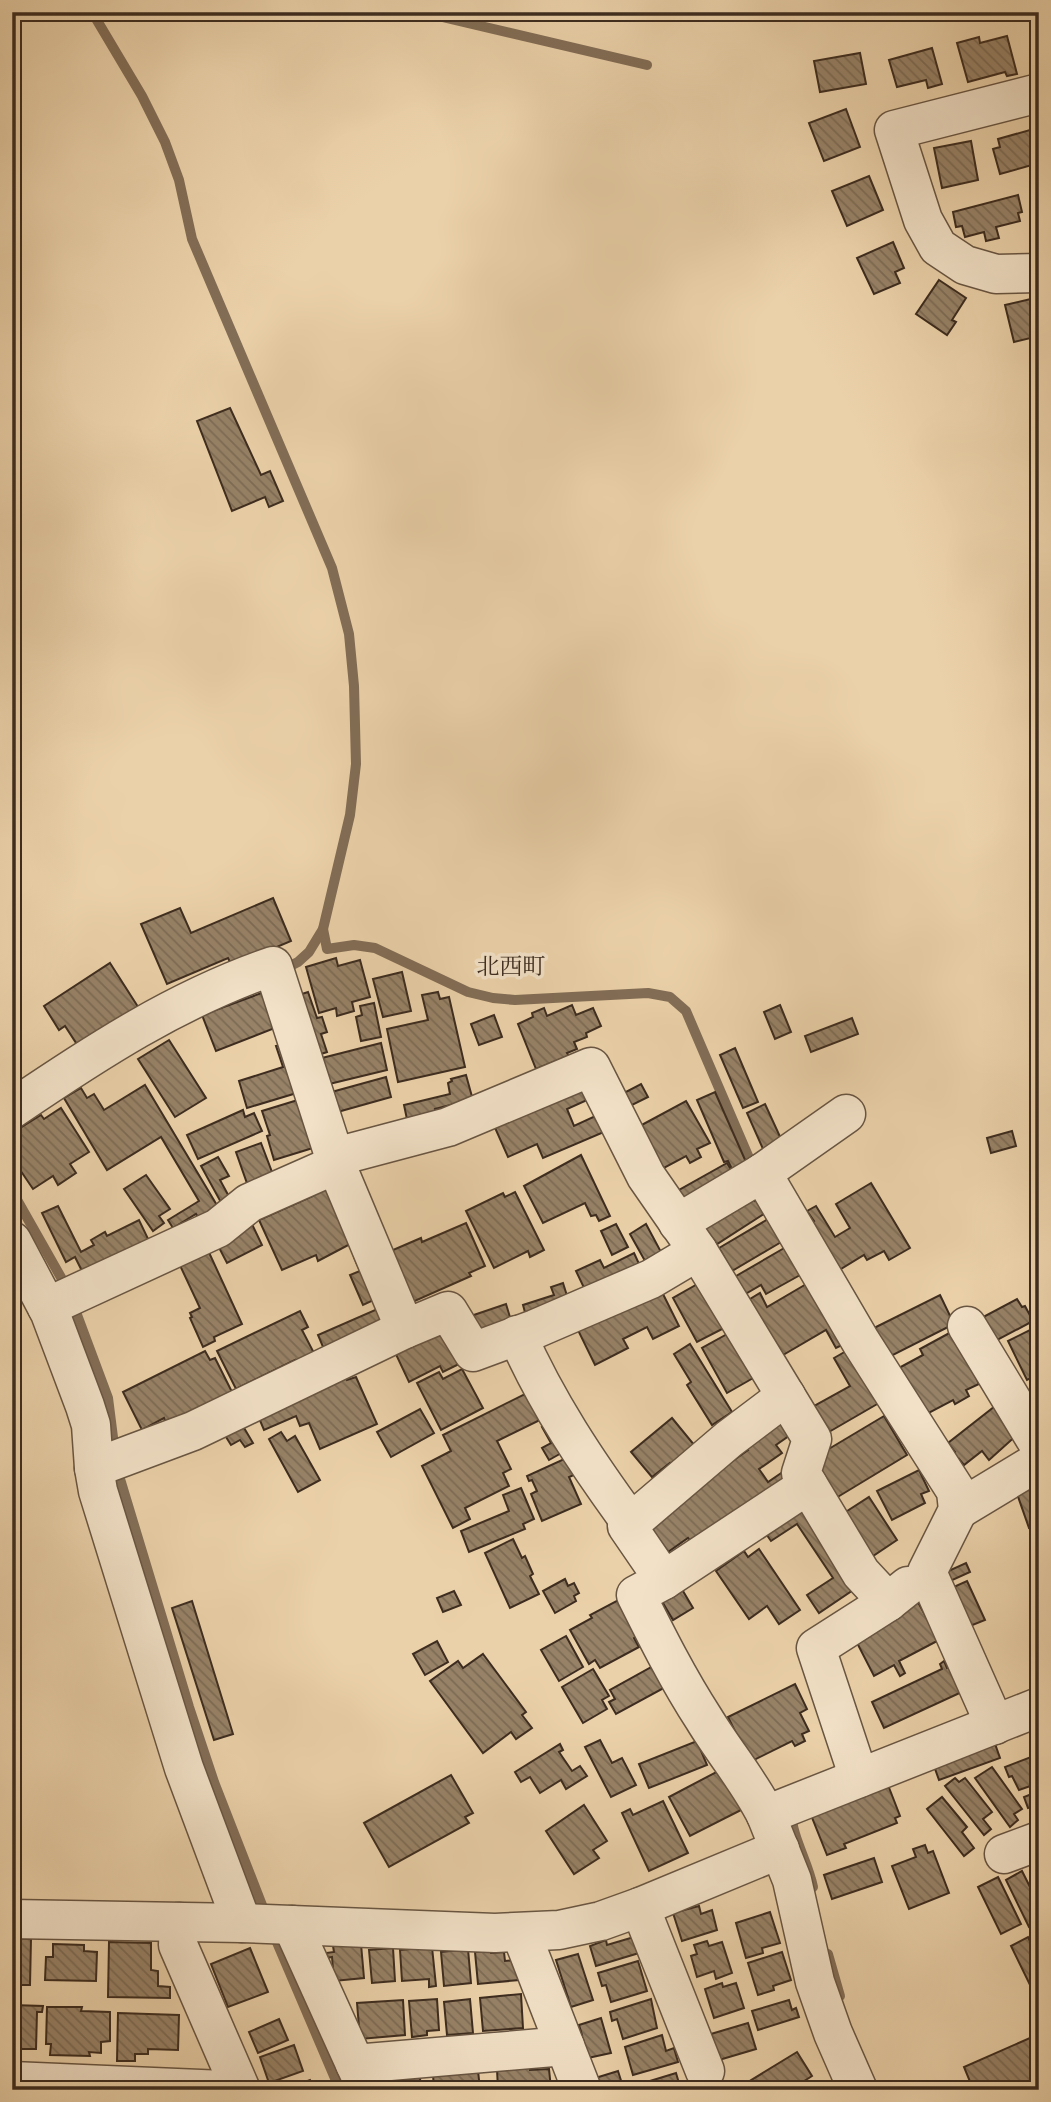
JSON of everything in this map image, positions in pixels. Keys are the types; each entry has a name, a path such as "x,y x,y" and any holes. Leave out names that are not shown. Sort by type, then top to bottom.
{"street":[{"path":"1039,93 894,130 923,220 938,247 965,265 996,274 1039,273"},
{"path":"12,1109 159,1015 234,979 273,966 336,1160 405,1329"},
{"path":"62,1300 219,1228 249,1203 336,1160 448,1127 591,1067 646,1176 688,1237 812,1439 801,1473 860,1573 881,1595"},
{"path":"107,1464 193,1431 448,1311 473,1352 651,1279 688,1237 755,1177 846,1114"},
{"path":"755,1177 956,1491 958,1510"},
{"path":"12,1241 62,1300 85,1406 107,1464 98,1491 180,1757 242,1923"},
{"path":"967,1326 1039,1445"},
{"path":"517,1335 537,1380 562,1423 631,1523"},
{"path":"664,1580 627,1526 729,1439 786,1396"},
{"path":"859,1778 816,1648 881,1595 927,1572 958,1510 1039,1461"},
{"path":"808,1485 664,1580 636,1595 666,1655 704,1719 745,1779 782,1819 792,1880 815,1982 833,2033 858,2090"},
{"path":"927,1572 995,1725"},
{"path":"12,1919 179,1934 242,1923 521,1933 559,1930 601,1921 640,1907 782,1819 859,1778 1039,1707"},
{"path":"640,1907 705,2071"},
{"path":"292,1926 360,2077 565,2046"},
{"path":"521,1933 582,2090"},
{"path":"179,1934 241,2090"},
{"path":"12,2081 224,2090"}],"building":[{"path":"1007,36 1017,74 1007,76 1005,72 968,82 957,43 979,37 980,43"},
{"path":"932,48 942,84 928,88 926,80 897,87 889,60"},
{"path":"860,53 866,84 820,92 814,61"},
{"path":"846,109 860,147 824,161 809,123"},
{"path":"1037,128 1039,163 1000,174 993,149 1000,147 998,139"},
{"path":"971,141 978,180 942,188 934,148"},
{"path":"869,176 883,210 847,226 832,191"},
{"path":"1018,195 1022,212 1018,213 1020,221 996,227 999,238 986,241 984,232 965,237 962,226 956,227 953,212"},
{"path":"893,242 904,268 895,272 900,283 874,294 857,258"},
{"path":"939,280 966,298 952,320 956,322 947,335 916,314"},
{"path":"1039,297 1039,336 1014,342 1005,305"},
{"path":"230,408 261,475 270,471 283,501 269,507 265,497 232,511 197,421"},
{"path":"273,898 291,941 232,966 228,958 167,984 141,924 180,908 191,933"},
{"path":"336,958 338,966 360,960 370,997 352,1002 354,1011 337,1016 336,1008 319,1013 306,967"},
{"path":"110,963 140,1010 80,1049 65,1026 59,1030 44,1006"},
{"path":"402,972 411,1011 383,1017 373,979"},
{"path":"267,991 280,1026 216,1051 202,1015"},
{"path":"308,992 317,1018 322,1017 327,1032 321,1034 327,1052 315,1056 296,996"},
{"path":"438,992 440,999 449,997 465,1067 398,1082 387,1029 428,1020 422,995"},
{"path":"374,1003 381,1037 361,1041 356,1017 362,1015 360,1006"},
{"path":"572,1005 576,1015 593,1008 601,1026 586,1033 587,1037 574,1042 577,1049 567,1053 569,1056 536,1069 518,1024 544,1008 547,1016"},
{"path":"780,1005 791,1032 775,1039 764,1012"},
{"path":"494,1015 502,1037 479,1045 471,1024"},
{"path":"852,1018 858,1034 811,1052 805,1036"},
{"path":"169,1040 206,1098 175,1117 138,1059"},
{"path":"381,1043 387,1070 325,1085 318,1059"},
{"path":"286,1044 300,1092 247,1108 239,1081 283,1067 276,1046"},
{"path":"735,1048 758,1102 743,1108 720,1055"},
{"path":"466,1075 474,1104 458,1103 435,1109 437,1117 408,1124 404,1105 450,1094 448,1083 451,1079"},
{"path":"386,1077 391,1097 334,1113 328,1093"},
{"path":"589,1079 596,1096 567,1109 574,1126 604,1112 611,1129 543,1158 537,1144 508,1157 492,1121"},
{"path":"641,1084 648,1097 628,1107 622,1094"},
{"path":"145,1085 218,1207 199,1219 196,1214 173,1228 168,1220 199,1201 161,1137 107,1170 64,1098 81,1088 87,1098 94,1094 104,1110"},
{"path":"715,1092 750,1171 733,1171 728,1161 724,1162 697,1100"},
{"path":"301,1099 316,1147 274,1160 262,1111"},
{"path":"686,1101 710,1143 697,1149 701,1157 690,1163 686,1156 662,1169 638,1127"},
{"path":"765,1104 782,1141 763,1149 747,1113"},
{"path":"61,1108 89,1152 70,1164 76,1173 58,1185 53,1176 33,1189 12,1158 12,1133 41,1115 44,1119"},
{"path":"243,1110 245,1117 254,1113 262,1131 198,1159 187,1135"},
{"path":"1012,1131 1016,1146 991,1153 987,1138"},
{"path":"261,1143 275,1180 249,1189 236,1152"},
{"path":"581,1155 610,1216 599,1221 596,1215 591,1216 585,1203 543,1223 524,1186"},
{"path":"218,1157 229,1176 220,1180 232,1202 223,1206 201,1166"},
{"path":"727,1163 736,1178 680,1208 672,1194"},
{"path":"146,1175 170,1209 159,1216 164,1223 153,1231 124,1189"},
{"path":"327,1183 354,1242 318,1261 316,1255 282,1270 259,1220 313,1196"},
{"path":"871,1183 910,1248 889,1260 884,1251 867,1260 864,1255 836,1272 808,1225 814,1221 807,1211 816,1206 835,1237 850,1228 836,1204"},
{"path":"748,1191 767,1212 714,1246 699,1223"},
{"path":"515,1192 544,1250 530,1257 528,1251 494,1268 466,1211 503,1193 505,1197"},
{"path":"58,1206 81,1252 94,1245 91,1240 105,1232 107,1236 139,1220 150,1243 84,1275 75,1257 66,1262 42,1213"},
{"path":"770,1218 783,1241 732,1271 719,1248"},
{"path":"250,1220 262,1245 227,1263 214,1238"},
{"path":"466,1223 485,1266 469,1273 471,1276 408,1304 386,1253 421,1238 422,1242"},
{"path":"616,1224 628,1247 612,1255 601,1231"},
{"path":"646,1224 661,1252 645,1261 630,1234"},
{"path":"206,1246 242,1324 214,1337 215,1341 203,1347 190,1318 190,1313 200,1308 177,1259"},
{"path":"786,1247 802,1274 766,1294 761,1285 742,1296 731,1279"},
{"path":"634,1253 640,1266 586,1292 576,1271 600,1260 604,1268"},
{"path":"360,1255 378,1298 363,1305 350,1275 360,1271 354,1257"},
{"path":"657,1282 679,1326 653,1339 647,1327 623,1339 628,1348 595,1365 575,1324"},
{"path":"701,1282 726,1327 697,1342 673,1298"},
{"path":"563,1283 569,1302 526,1316 523,1305 554,1295 551,1287"},
{"path":"808,1283 844,1344 836,1348 826,1330 778,1358 745,1302 760,1293 767,1307"},
{"path":"940,1295 954,1324 887,1358 872,1329"},
{"path":"1017,1299 1022,1307 1025,1306 1033,1321 984,1347 972,1323"},
{"path":"506,1304 513,1327 475,1339 468,1317"},
{"path":"382,1307 391,1327 326,1354 318,1335"},
{"path":"300,1311 308,1327 302,1330 315,1355 296,1364 295,1360 236,1389 217,1351"},
{"path":"440,1325 459,1364 443,1372 440,1366 409,1382 393,1348"},
{"path":"1036,1327 1039,1331 1039,1374 1027,1380 1008,1341"},
{"path":"955,1330 979,1384 966,1390 969,1396 955,1404 953,1400 923,1416 897,1369 923,1355 920,1349"},
{"path":"729,1333 755,1377 727,1393 702,1348"},
{"path":"690,1344 732,1412 712,1425 687,1385 691,1382 674,1354"},
{"path":"848,1350 879,1403 822,1436 807,1410 850,1386 834,1358"},
{"path":"205,1351 210,1360 215,1358 234,1396 166,1423 164,1418 142,1430 123,1392"},
{"path":"462,1369 483,1408 441,1430 417,1383 439,1372 443,1379"},
{"path":"344,1372 347,1380 356,1377 377,1424 320,1449 309,1423 300,1426 296,1416 264,1430 256,1411"},
{"path":"531,1391 544,1418 497,1441 511,1469 503,1473 509,1486 465,1508 470,1519 453,1528 422,1466 451,1451 443,1435"},
{"path":"999,1403 1018,1434 989,1460 982,1451 964,1465 959,1459 954,1463 952,1455 955,1452 948,1443"},
{"path":"420,1409 434,1433 391,1457 377,1432"},
{"path":"783,1413 796,1431 776,1445 782,1453 759,1469 768,1482 787,1469 794,1478 696,1549 688,1538 668,1552 647,1522 748,1450 743,1443"},
{"path":"237,1416 253,1443 245,1447 240,1440 231,1445 223,1432"},
{"path":"884,1416 907,1455 836,1498 812,1459"},
{"path":"672,1418 695,1446 675,1469 670,1463 652,1477 631,1452"},
{"path":"549,1424 565,1451 549,1460 542,1448 551,1443 542,1427"},
{"path":"281,1432 287,1441 295,1436 320,1480 298,1492 269,1439"},
{"path":"573,1455 581,1472 569,1477 581,1504 542,1521 531,1494 537,1491 527,1476"},
{"path":"919,1470 929,1491 921,1494 925,1503 892,1520 877,1491"},
{"path":"1039,1479 1039,1524 1029,1528 1015,1488"},
{"path":"521,1488 534,1519 523,1524 525,1529 469,1552 461,1531 509,1511 503,1495"},
{"path":"808,1497 865,1582 819,1613 807,1595 833,1578 797,1524 771,1541 762,1528"},
{"path":"869,1497 897,1540 870,1558 844,1513"},
{"path":"513,1539 522,1558 525,1556 533,1574 530,1576 539,1594 510,1608 485,1553"},
{"path":"759,1549 800,1610 779,1624 767,1606 749,1619 716,1571 744,1551 748,1557"},
{"path":"966,1563 970,1572 948,1582 944,1573"},
{"path":"565,1579 568,1586 574,1583 579,1593 574,1596 576,1601 555,1613 543,1591"},
{"path":"967,1581 985,1620 965,1628 947,1590"},
{"path":"680,1586 693,1608 673,1620 660,1598"},
{"path":"454,1591 461,1605 443,1612 437,1598"},
{"path":"914,1595 939,1640 899,1661 905,1673 900,1676 894,1665 874,1676 852,1633"},
{"path":"626,1596 645,1631 634,1638 639,1647 600,1668 595,1660 589,1664 570,1630 592,1618 590,1615"},
{"path":"192,1601 233,1734 214,1740 172,1608"},
{"path":"566,1636 583,1667 559,1681 541,1650"},
{"path":"437,1641 448,1662 425,1675 413,1654"},
{"path":"483,1654 526,1712 522,1715 532,1728 516,1739 511,1732 483,1753 430,1681 458,1661 463,1668"},
{"path":"944,1661 947,1668 952,1666 964,1691 884,1728 872,1702 942,1669 940,1664"},
{"path":"655,1665 673,1683 616,1714 609,1702 615,1699 610,1690"},
{"path":"593,1669 609,1696 602,1700 607,1709 583,1723 562,1687"},
{"path":"795,1684 807,1709 800,1713 809,1731 802,1734 805,1741 795,1746 792,1741 750,1762 728,1717"},
{"path":"600,1740 612,1763 622,1758 636,1785 611,1797 585,1747"},
{"path":"697,1741 707,1765 649,1788 639,1764"},
{"path":"994,1741 1000,1758 939,1780 933,1763"},
{"path":"560,1744 563,1750 559,1752 572,1771 580,1766 587,1776 566,1789 561,1780 540,1793 530,1777 521,1782 515,1772"},
{"path":"1039,1754 1039,1783 1019,1790 1005,1767"},
{"path":"992,1767 1022,1809 1014,1814 1018,1820 1010,1827 975,1778"},
{"path":"724,1768 745,1808 690,1836 669,1797"},
{"path":"451,1775 473,1813 465,1817 469,1823 389,1867 364,1823"},
{"path":"955,1778 959,1782 965,1778 992,1812 983,1819 991,1829 984,1835 945,1786"},
{"path":"888,1785 900,1816 895,1818 897,1823 844,1844 846,1848 827,1855 811,1815"},
{"path":"1039,1791 1039,1814 1035,1816 1024,1797"},
{"path":"942,1797 967,1827 962,1832 974,1848 964,1856 927,1809"},
{"path":"663,1801 688,1853 649,1871 622,1813 630,1809 633,1815"},
{"path":"584,1805 607,1841 593,1850 599,1858 574,1874 546,1831"},
{"path":"925,1845 928,1853 933,1851 949,1893 909,1909 892,1866 916,1857 913,1849"},
{"path":"874,1858 882,1882 832,1899 824,1875"},
{"path":"1039,1862 1039,1889 1032,1875 1038,1872 1034,1864"},
{"path":"1022,1871 1039,1905 1039,1923 1029,1927 1006,1880"},
{"path":"998,1877 1021,1924 1001,1934 978,1887"},
{"path":"699,1906 701,1914 712,1910 717,1930 682,1941 673,1913"},
{"path":"770,1912 780,1943 762,1948 763,1953 746,1958 736,1923"},
{"path":"634,1937 639,1953 596,1966 590,1946 606,1940 607,1945"},
{"path":"1028,1937 1039,1960 1039,1989 1033,1991 1011,1946"},
{"path":"12,1938 31,1939 30,1985 12,1985"},
{"path":"707,1941 709,1946 722,1942 732,1973 716,1979 714,1971 697,1977 691,1956 697,1954 694,1945"},
{"path":"109,1942 151,1943 151,1970 158,1971 158,1986 170,1987 170,1998 108,1997"},
{"path":"53,1944 84,1945 84,1951 97,1952 96,1981 45,1980 46,1957 53,1957"},
{"path":"361,1944 364,1978 334,1981 332,1957 327,1958 326,1953 334,1952 333,1946"},
{"path":"432,1947 436,1986 429,1987 429,1979 402,1981 400,1950"},
{"path":"250,1948 268,1992 228,2007 211,1964"},
{"path":"393,1948 395,1981 372,1983 369,1950"},
{"path":"468,1949 471,1983 444,1986 441,1952"},
{"path":"490,1950 491,1953 504,1952 505,1961 518,1960 519,1980 478,1984 475,1952"},
{"path":"782,1952 791,1980 758,1995 748,1963"},
{"path":"578,1954 593,2000 571,2007 556,1960"},
{"path":"638,1961 647,1991 611,2002 606,1985 602,1986 598,1973"},
{"path":"722,1983 723,1987 736,1983 744,2008 714,2018 705,1989"},
{"path":"521,1994 523,2028 483,2031 480,1998"},
{"path":"437,1999 439,2030 412,2037 409,2001"},
{"path":"470,1999 473,2033 447,2035 444,2002"},
{"path":"651,1999 657,2028 623,2039 617,2019 612,2021 610,2012"},
{"path":"403,2000 405,2035 360,2039 357,2003"},
{"path":"789,2000 792,2010 796,2008 799,2017 758,2030 752,2011"},
{"path":"12,2005 43,2006 42,2012 37,2012 36,2049 12,2049"},
{"path":"47,2007 82,2007 81,2011 110,2012 110,2041 101,2042 101,2053 89,2052 90,2056 50,2055 51,2044 46,2044"},
{"path":"118,2013 179,2015 178,2050 148,2049 148,2054 135,2054 135,2061 117,2061"},
{"path":"601,2018 611,2053 583,2059 576,2037 582,2035 579,2025"},
{"path":"279,2019 288,2040 258,2053 249,2032"},
{"path":"748,2023 756,2049 719,2060 711,2034"},
{"path":"1039,2034 1039,2090 991,2090 988,2082 973,2089 964,2067"},
{"path":"662,2035 666,2051 674,2048 678,2062 633,2075 625,2047"},
{"path":"294,2045 303,2071 269,2083 260,2057"},
{"path":"797,2052 812,2076 790,2090 735,2090"},
{"path":"530,2067 530,2070 549,2069 551,2089 498,2090 497,2069"},
{"path":"478,2070 480,2090 434,2090 433,2074"},
{"path":"618,2071 624,2090 592,2090 589,2080"},
{"path":"676,2073 681,2090 639,2090 637,2085"},
{"path":"420,2078 421,2090 388,2090 387,2080"},
{"path":"310,2080 314,2090 283,2090"}],"waterway":[{"path":"92,12 142,96 165,142 179,180 192,239 332,568 349,634 354,686 356,764 350,815 323,929 309,952 298,962 280,971"},
{"path":"421,12 647,65"},
{"path":"323,929 327,949 354,945 375,948 468,992 493,998 515,1000 648,993 670,997 686,1011 755,1172"},
{"path":"12,1191 67,1288 108,1398 117,1469 189,1707 214,1782 267,1918"},
{"path":"791,1812 794,1831 813,1887"},
{"path":"273,1933 340,2090"},
{"path":"828,1954 840,1996"}],"district":[{"name":"北西町","path":"511,966"}]}
